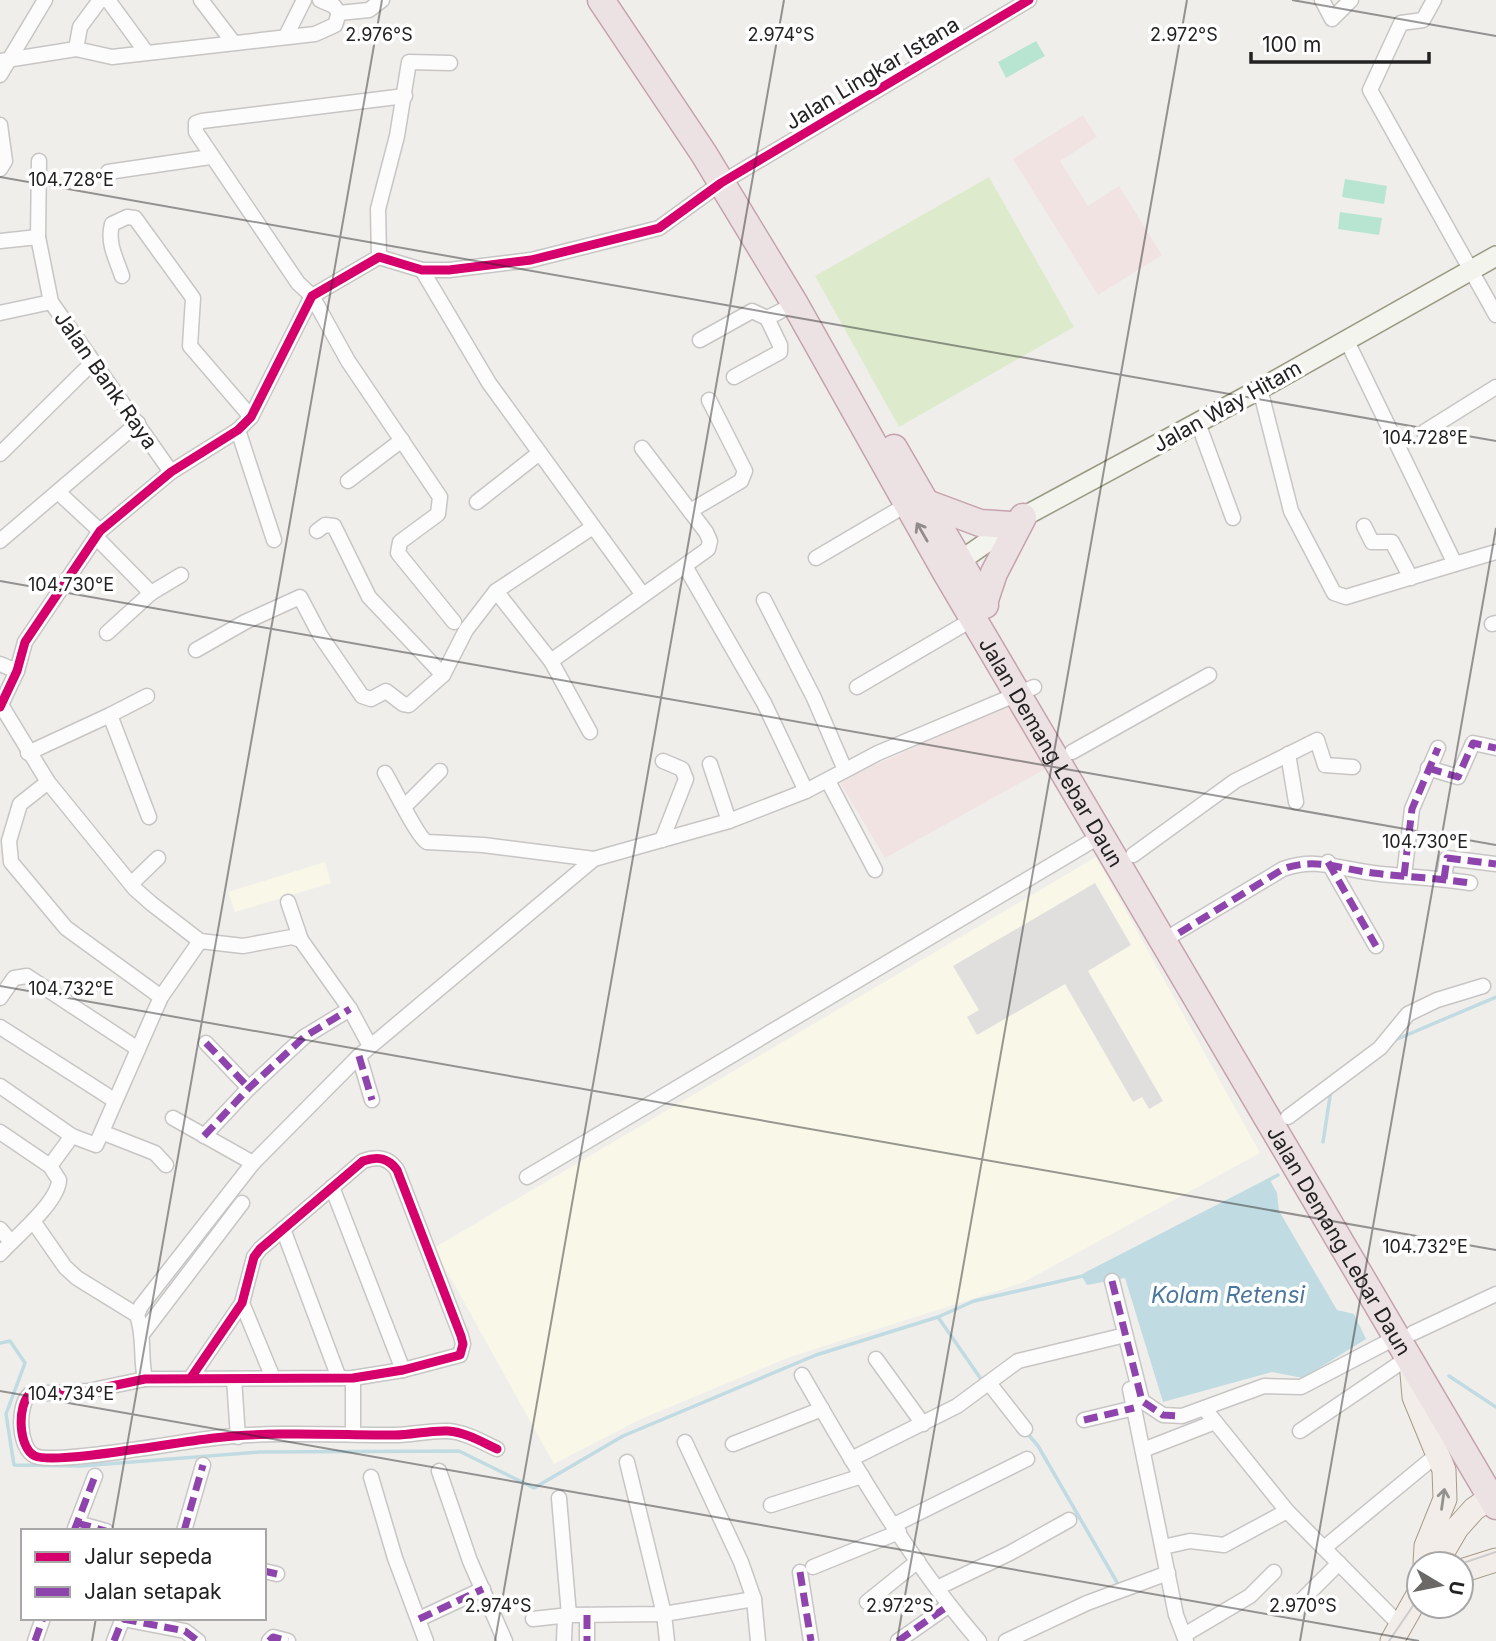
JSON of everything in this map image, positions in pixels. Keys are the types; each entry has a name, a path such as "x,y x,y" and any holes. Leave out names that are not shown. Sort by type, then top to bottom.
{"highway":[{"name":"Jalan Demang Lebar Daun","path":"601,0 727,180 1027,691 1102,835 1288,1117 1407,1347"},
{"name":"Jalan Demang Lebar Daun","path":"617,0 656,54 795,304 918,505"},
{"path":"918,505 980,523 1017,521 979,610"},
{"name":"Jalan Demang Lebar Daun","path":"1027,691 1072,752 1133,855 1171,937 1495,1497"}],"main road":[{"path":"1407,1347 1414,1397 1444,1469 1445,1499 1426,1550"},
{"path":"1444,1550 1457,1528 1474,1509 1495,1497"},
{"path":"1459,1550 1495,1497"},
{"path":"1475,1567 1496,1560"},
{"path":"1399,1636 1406,1620"},
{"path":"1399,1636 1413,1620"}],"street":[{"path":"0,75 5,60 45,0"},
{"path":"76,49 80,27 100,0"},
{"path":"108,0 146,52"},
{"path":"201,0 233,43"},
{"path":"286,36 304,0"},
{"path":"320,0 334,6 340,13"},
{"path":"340,13 369,10 382,0"},
{"name":"Jalan Lingkar Istana","path":"379,257 422,270 449,270 531,260 641,235 672,220 727,180 1029,0"},
{"path":"1322,0 1332,19 1352,0"},
{"path":"1434,0 1423,20 1401,23 1370,90 1496,315"},
{"path":"5,60 76,49 101,57 326,31 335,25 340,13"},
{"path":"301,940 292,937 243,946 200,941 131,884 48,782 0,706 16,671 25,642 98,534 171,472 238,430 251,417 312,296 379,257 378,209 411,61 450,63"},
{"path":"405,96 202,121 197,123 196,132 210,157 298,283 312,296 348,361 438,494 441,506 438,514 400,542 398,553 454,622"},
{"path":"0,124 5,161 0,169"},
{"path":"108,172 210,157"},
{"name":"Jalan Bank Raya","path":"39,161 38,237 51,302 171,472"},
{"path":"122,276 110,232 112,224 135,218 193,298 190,346 251,417"},
{"path":"0,241 38,237"},
{"name":"Jalan Way Hitam","path":"953,566 1017,521 1347,341 1496,256"},
{"path":"422,270 489,383 643,595"},
{"path":"0,313 51,302"},
{"path":"767,317 795,304"},
{"path":"700,340 752,311 767,317 780,345 780,352 734,377"},
{"path":"1347,341 1455,564"},
{"path":"0,454 92,363"},
{"path":"1424,432 1496,387"},
{"path":"1260,389 1291,510 1334,593 1346,597 1496,552"},
{"path":"690,512 741,481 745,474 709,400"},
{"path":"0,541 138,423"},
{"path":"1198,423 1233,518"},
{"path":"238,430 274,540"},
{"path":"348,481 402,440"},
{"path":"551,661 685,566 709,544 706,532 642,448"},
{"path":"477,502 538,454"},
{"path":"58,492 151,593"},
{"path":"816,558 918,505"},
{"path":"317,531 325,525 334,526 369,597 443,675"},
{"path":"1364,526 1372,542 1392,542 1410,578"},
{"path":"196,650 245,622 300,597 320,635 364,698 371,699 386,691 403,704 409,705 443,675 466,630 496,591 593,527"},
{"path":"685,566 764,703 806,791"},
{"path":"107,633 151,593 181,575"},
{"path":"496,591 551,661 590,732"},
{"path":"764,600 814,698 845,770"},
{"path":"858,687 979,610"},
{"path":"0,664 16,671"},
{"path":"1072,752 1209,675"},
{"path":"385,773 421,838 427,842 483,845 594,859 729,821 806,791 878,753 1027,691"},
{"path":"28,752 147,696"},
{"path":"110,715 149,817"},
{"path":"1133,855 1235,781 1317,740 1325,765 1353,767"},
{"path":"1428,768 1458,777 1473,743 1496,748"},
{"path":"1404,876 1412,809 1438,748"},
{"path":"1288,754 1296,802"},
{"path":"662,840 685,779 682,769 663,761"},
{"path":"710,764 729,821"},
{"path":"405,805 440,771"},
{"path":"828,780 875,870"},
{"path":"48,782 20,804 7,851 11,862 66,928 161,997"},
{"path":"527,1177 1102,835"},
{"path":"1444,879 1447,858 1496,864"},
{"path":"131,884 158,859"},
{"path":"137,1315 253,1163 364,1051 594,859"},
{"path":"1328,862 1376,946"},
{"path":"1171,937 1283,869 1298,863 1328,862 1373,873 1470,883"},
{"path":"288,902 301,940 349,1009 364,1051 372,1100"},
{"path":"0,1086 72,1136 94,1146 103,1133 114,1100 161,997 200,941"},
{"path":"0,998 14,978 27,976 138,1049"},
{"path":"1288,1117 1380,1048 1408,1014 1437,1000 1483,986"},
{"path":"204,1136 249,1088 304,1037 349,1009"},
{"path":"0,1027 114,1100"},
{"path":"206,1043 249,1088"},
{"path":"173,1118 253,1163"},
{"path":"0,1132 50,1166 60,1183 33,1221 0,1254"},
{"path":"103,1133 155,1153 166,1165"},
{"path":"50,1166 72,1136"},
{"path":"190,1379 242,1303 254,1258 282,1229 363,1161 372,1157 386,1159 397,1170 463,1344 460,1354 403,1370 346,1378 234,1379 190,1379 145,1379 88,1391 30,1394 25,1398 21,1413 24,1439 30,1452 38,1457 93,1455 238,1437 399,1435 448,1431 498,1449"},
{"path":"332,1187 403,1370"},
{"path":"143,1333 242,1203"},
{"path":"33,1221 65,1267 77,1278 137,1315 143,1333 141,1362 145,1379"},
{"path":"0,1229 12,1242"},
{"path":"282,1229 346,1378 353,1434"},
{"path":"200,1230 212,1241"},
{"path":"1112,1281 1142,1401 1171,1417 1264,1386 1301,1387 1407,1347"},
{"path":"1300,1432 1407,1347 1496,1294"},
{"path":"242,1303 273,1378"},
{"path":"1110,1310 1185,1638 1250,1596 1275,1572"},
{"path":"851,1459 923,1424 987,1385 1018,1361 1117,1337"},
{"path":"876,1359 923,1424"},
{"path":"802,1375 851,1459 918,1561 948,1606 979,1641"},
{"path":"234,1379 238,1437"},
{"path":"987,1385 1025,1429"},
{"path":"1084,1420 1134,1408"},
{"path":"1204,1408 1287,1511 1339,1563 1399,1636"},
{"path":"733,1444 822,1409"},
{"path":"1143,1450 1215,1422"},
{"path":"685,1442 741,1562 754,1599 758,1641"},
{"path":"1324,1548 1439,1452"},
{"path":"811,1641 807,1569 897,1528 1027,1459"},
{"path":"627,1462 664,1614 667,1641"},
{"path":"185,1529 204,1465"},
{"path":"439,1471 505,1641"},
{"path":"75,1527 95,1476"},
{"path":"771,1505 862,1476"},
{"path":"371,1477 395,1558 426,1641"},
{"path":"559,1498 567,1616 564,1641"},
{"path":"1163,1547 1191,1541 1224,1545 1287,1511"},
{"path":"937,1588 1010,1553 1069,1520"},
{"path":"867,1602 918,1561"},
{"path":"1302,1600 1339,1563"},
{"path":"1006,1641 1087,1603 1168,1573"},
{"path":"419,1619 483,1588"},
{"path":"533,1619 664,1614 754,1599"},
{"path":"898,1641 948,1606"},
{"path":"587,1615 587,1641"},
{"path":"35,1641 42,1620"},
{"path":"114,1641 123,1620"},
{"path":"128,1620 185,1632 198,1641"},
{"path":"269,1641 273,1637 288,1641"}],"shaded area":[{"path":"1083,115 1097,137 1060,161 1088,206 1119,186 1162,255 1098,295 1013,159"},
{"path":"1008,706 1045,769 885,858 839,781"},
{"path":"1096,857 1260,1153 1022,1283 790,1357 641,1419 554,1464 434,1248"},
{"path":"325,862 331,883 235,912 228,892"},
{"path":"1095,883 1131,945 1088,971 1163,1101 1149,1109 1142,1097 1133,1102 1065,984 977,1035 967,1017 979,1010 953,966"}],"green space":[{"path":"1036,41 1045,56 1006,78 998,62"},
{"path":"989,177 1074,327 899,427 815,276"},
{"path":"1345,179 1387,186 1384,204 1342,197"},
{"path":"1340,212 1382,218 1379,235 1338,229"}],"water":[{"name":"Kolam Retensi","path":"1269,1178 1277,1193 1279,1211 1337,1310 1354,1314 1366,1339 1303,1378 1272,1372 1163,1402 1125,1278 1087,1285 1082,1277 1084,1273"}],"waterway":[{"path":"1395,1040 1496,997"},
{"path":"1323,1142 1331,1090"},
{"path":"1267,1181 1278,1175"},
{"path":"0,1343 10,1341 25,1363 6,1414 14,1465 81,1466 260,1452 459,1451 534,1488 623,1436 816,1355 938,1317 974,1301 1087,1275"},
{"path":"938,1317 983,1382"},
{"path":"1449,1376 1496,1407"},
{"path":"1027,1433 1038,1446 1118,1584"}],"tram line":[{"path":"1475,1559 1496,1552"},
{"path":"1389,1641 1405,1618"}],"marked path":[{"path":"1428,768 1458,777 1473,743 1496,748"},
{"path":"1404,876 1412,809 1438,748"},
{"path":"1444,879 1447,858 1496,864"},
{"path":"1328,862 1376,946"},
{"path":"1179,933 1283,869 1306,864 1470,883"},
{"path":"204,1136 249,1088 304,1037 350,1009"},
{"path":"206,1043 249,1088"},
{"path":"359,1056 372,1100"},
{"path":"1112,1281 1142,1401 1163,1415 1182,1416"},
{"path":"1084,1420 1134,1408"},
{"path":"185,1529 203,1465"},
{"path":"75,1529 95,1476"},
{"path":"77,1523 99,1529"},
{"path":"266,1571 277,1574"},
{"path":"800,1572 811,1641"},
{"path":"419,1619 483,1589"},
{"path":"898,1641 948,1606"},
{"path":"587,1615 587,1641"},
{"path":"35,1641 42,1620"},
{"path":"114,1641 122,1620"},
{"path":"128,1620 185,1631 198,1641"},
{"path":"269,1641 273,1637 288,1641"}],"cycle path":[{"path":"0,707 17,671 25,642 100,531 171,472 238,430 251,417 312,296 379,257 422,270 449,270 531,260 659,228 721,183 1029,0"},
{"path":"190,1379 242,1303 254,1257 260,1249 363,1161 382,1159 390,1162 397,1170 461,1336 463,1344 460,1355 403,1370 353,1378 145,1379 88,1391 30,1394 21,1416 25,1444 35,1456 47,1458 121,1452 236,1436 395,1435 441,1431 467,1435 497,1449"}]}
